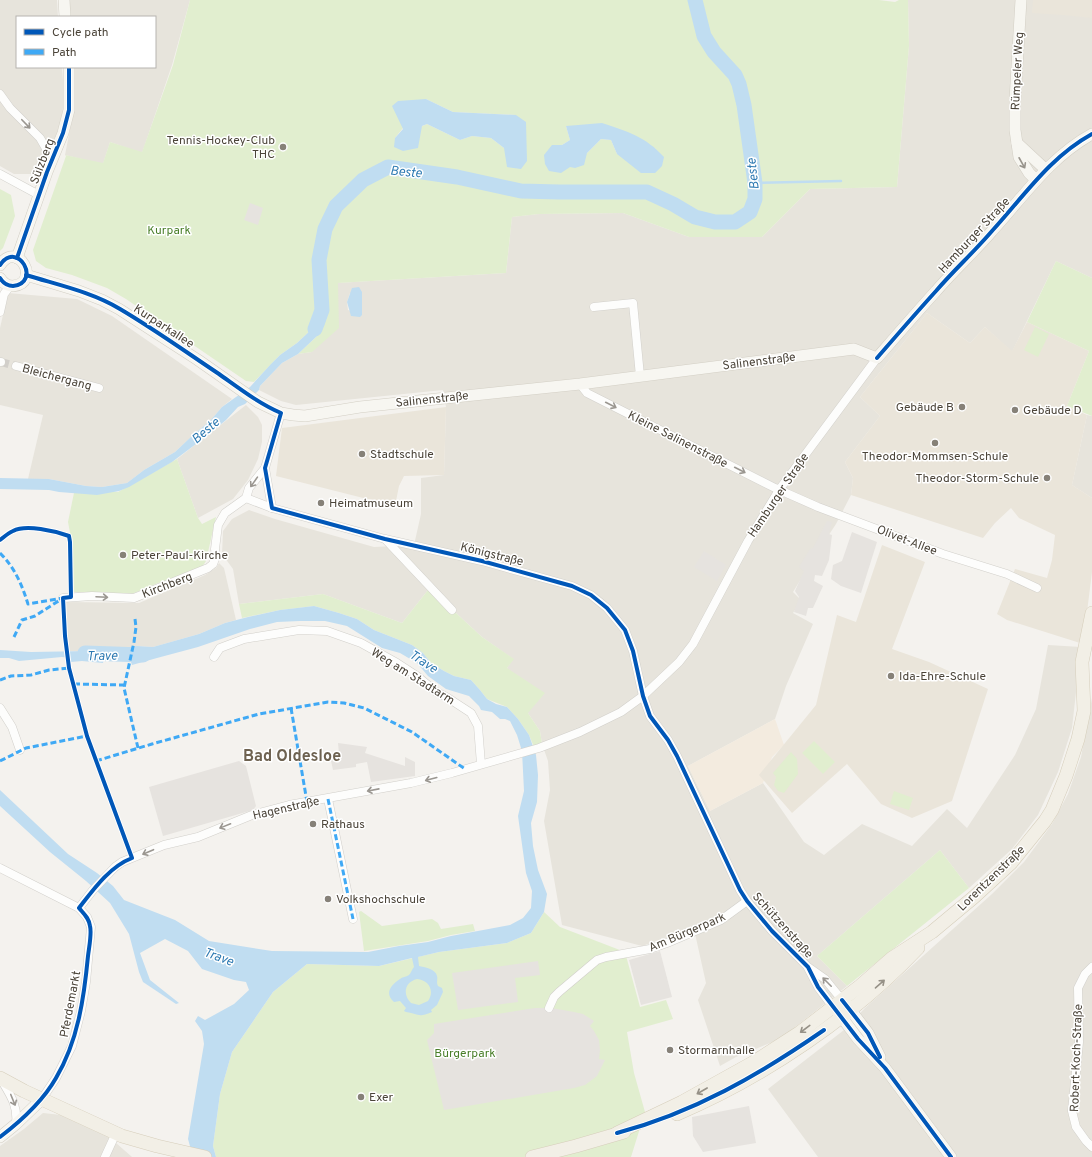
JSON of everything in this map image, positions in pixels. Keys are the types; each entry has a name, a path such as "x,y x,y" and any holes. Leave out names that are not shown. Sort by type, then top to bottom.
{"main road":[{"name":"Lorentzenstraße","path":"532,1157 617,1134 682,1102 754,1062 842,1008 900,967 932,932 974,897 1011,863 1052,810 1066,776 1078,740 1084,711 1082,662 1092,615"},
{"name":"Lorentzenstraße","path":"1084,683 1092,660"},
{"path":"0,1078 116,1133 138,1141 205,1157"}],"street":[{"path":"64,0 65,16"},
{"name":"Rümpeler Weg","path":"1022,0 1014,115 1015,130 1019,157 1028,173 1036,180"},
{"name":"Sülzberg","path":"17,258 63,133 69,110 69,68"},
{"path":"0,94 10,108 40,138 52,160"},
{"name":"Hamburger Straße","path":"516,755 540,748 580,732 621,712 643,696 679,662 694,644 748,541 779,490 878,358 936,290 974,251 1045,169 1079,141 1092,134"},
{"path":"1017,142 1045,169"},
{"path":"0,174 39,195"},
{"path":"0,265 8,258 17,258 25,264 26,269 26,275 19,284 10,286 5,284 0,278"},
{"name":"Kurparkallee","path":"26,275 79,291 120,309 258,402 281,413"},
{"path":"0,312 4,294 10,286"},
{"path":"594,306 633,303 640,376"},
{"name":"Salinenstraße","path":"281,413 293,416 305,416 360,407 580,384 854,349 878,358"},
{"name":"Bleichergang","path":"16,366 99,388"},
{"name":"Kleine Salinenstraße","path":"580,384 587,393 779,490"},
{"path":"272,508 265,468 281,413"},
{"name":"Kirchberg","path":"67,597 92,596 134,598 202,572 213,564 216,556 217,531 221,518 225,513 246,498 249,488 265,468"},
{"name":"Olivet-Allee","path":"779,490 818,507 943,554 1007,574 1037,588"},
{"path":"246,498 272,508"},
{"name":"Königstraße","path":"272,508 385,539 489,563 572,586 591,595 607,608 625,630 633,651 643,696"},
{"path":"385,539 452,610"},
{"name":"Weg am Stadtarm","path":"214,657 220,648 244,639 299,630 327,631 361,643 417,676 435,691 471,713 478,726 481,764"},
{"name":"Schützenstraße","path":"643,696 650,716 668,740 677,756 736,883 747,901 772,931 808,967 825,978 858,1039 885,1068 951,1157"},
{"path":"0,708 12,727 20,750"},
{"name":"Hagenstraße","path":"79,908 105,877 122,862 164,845 198,837 252,815 289,805 411,783 516,755"},
{"path":"328,799 353,919"},
{"path":"0,868 79,908"},
{"name":"Am Bürgerpark","path":"549,1008 556,995 597,960 609,956 650,949 667,943 721,920 747,901"},
{"name":"Pferdemarkt","path":"42,1099 56,1078 72,1046 81,1011 86,982 91,927 87,917 79,908"},
{"name":"Schützenstraße","path":"808,967 818,987 842,1008"},
{"name":"Robert-Koch-Straße","path":"1092,967 1085,974 1078,988 1079,1042 1072,1111 1076,1127 1092,1147"},
{"path":"0,1078 13,1098 18,1112 16,1124"},
{"path":"0,1137 42,1099"},
{"path":"105,1157 108,1154 116,1133"}],"shaded area":[{"path":"0,0 57,0 58,16 16,16 16,68 62,68 64,94 62,120 53,142 39,169 32,174 14,174 0,166"},
{"path":"69,0 190,0 172,65 142,153 110,142 103,164 65,155 73,114 73,68 156,68 156,16 71,16"},
{"path":"908,0 1092,0 1092,278 1056,261 1012,352 985,327 970,343 927,313 860,397 880,416 845,462 853,478 851,495 836,524 793,592 801,600 793,613 813,624 786,686 775,719 688,766 710,811 763,783 804,842 824,855 862,824 912,846 947,809 967,828 1015,755 1036,709 1048,645 1081,647 1072,728 1058,772 1038,815 1012,849 969,888 940,850 817,956 847,986 780,1039 736,1057 720,1066 698,1000 706,983 694,929 642,946 562,925 544,821 550,790 548,761 542,744 540,731 528,713 507,668 513,659 482,637 456,613 447,611 428,590 402,623 323,594 239,604 233,569 222,554 223,531 232,519 249,510 275,519 374,547 414,545 421,514 421,478 444,475 446,407 443,390 296,405 281,401 259,390 260,386 282,363 298,354 312,352 337,283 506,273 512,217 539,214 623,213 689,237 762,237 810,189 897,187 909,46","holes":["362,292 362,315 348,310 347,302 350,293"]},
{"path":"1033,0 1092,0 1092,18 1032,13"},
{"path":"250,203 263,208 258,225 244,220"},
{"path":"8,293 77,299 112,316 232,399 175,452 144,470 127,483 102,487 86,486 49,479 28,479 43,415 0,405 0,328"},
{"path":"927,313 970,343 985,327 1012,351 1027,322 1089,351 1067,406 1087,415 1072,485 1092,498 1092,572 1087,612 1080,643 1007,620 997,614 1015,569 1047,578 1052,560 1055,535 1019,518 1011,508 995,523 983,538 851,495 853,478 845,462 880,416 860,397"},
{"path":"246,405 258,417 262,425 262,442 258,459 248,480 233,499 198,518 177,459"},
{"name":"Stadtschule","path":"446,407 444,475 404,476 399,486 395,506 276,476 282,428"},
{"path":"1087,415 1092,416 1092,498 1072,485"},
{"path":"827,521 832,522 829,534 832,535 829,560 822,576 815,575 814,581 823,586 813,608 808,608 806,616 794,612 799,597 795,591 804,571 799,567 810,549 813,548"},
{"path":"852,532 877,542 861,593 841,586 831,579 833,565 842,561"},
{"name":"Ida-Ehre-Schule","path":"882,545 925,562 892,649 929,662 988,689 952,801 912,818 881,804 847,764 792,813 759,775 816,705 837,615 856,622"},
{"path":"704,551 726,565 717,581 694,567"},
{"path":"219,563 224,568 236,620 199,634 153,647 137,646 127,652 69,651 66,633 66,602 139,603 205,575 216,568"},
{"path":"1092,698 1092,1157 818,1157 768,1089 844,1030 865,1008 992,894 1024,862 1052,824 1068,794 1081,757"},
{"path":"775,719 784,745 772,757 763,783 710,811 688,766"},
{"path":"338,743 367,747 365,753 405,766 405,757 415,762 415,776 371,782 367,762 356,764 356,767 333,770 330,756 339,754"},
{"path":"239,761 246,766 256,806 253,810 163,836 149,787"},
{"path":"660,951 672,997 641,1005 629,960"},
{"path":"538,961 540,975 515,978 518,1002 458,1010 452,973"},
{"path":"535,1008 552,1008 574,1012 583,1014 594,1021 590,1026 599,1040 599,1059 605,1060 597,1076 585,1085 574,1088 444,1110 427,1040 434,1033 434,1024"},
{"path":"749,1106 756,1143 703,1152 693,1136 692,1117"},
{"path":"43,1113 61,1115 108,1136 132,1157 0,1157 0,1146"}],"green space":[{"name":"Kurpark","path":"190,0 879,0 895,2 899,0 908,0 909,46 897,187 810,189 762,237 689,237 623,213 539,214 512,217 506,273 338,283 339,328 312,352 298,354 316,337 322,310 313,328 297,343 280,355 254,382 246,381 126,299 107,288 72,275 46,268 36,261 33,250 66,156 65,155 103,163 110,142 142,152 173,65","holes":["426,99 453,112 516,115 504,148 491,138 472,136 460,140 427,124 395,138","566,126 656,149 617,154 611,140 601,139 570,167 562,145 570,140"]},
{"path":"0,189 11,195 15,216 3,248 0,251"},
{"path":"1056,261 1092,278 1092,416 1067,406 1089,351 1027,322"},
{"path":"1035,327 1049,334 1038,357 1024,350"},
{"path":"177,459 198,518 202,524 216,517 206,561 202,567 185,575 158,583 132,594 73,592 71,538 68,522 75,488 118,492"},
{"path":"428,590 447,611 456,613 482,637 514,659 507,668 545,693 528,713 540,731 542,744 534,747 529,735 518,719 507,707 487,699 471,680 454,676 444,671 431,663 423,653 412,645 374,630 357,619 314,606 280,610 242,618 239,604 323,594 402,623"},
{"path":"814,741 835,762 823,774 802,753"},
{"path":"791,752 797,759 798,774 784,793 778,791 774,785 776,777 773,773"},
{"path":"894,791 913,798 909,810 890,804"},
{"path":"940,850 969,888 847,986 817,956"},
{"path":"361,911 382,926 432,919 438,923 441,929 473,924 475,931 428,941 364,951 359,912"},
{"name":"Bürgerpark","path":"544,912 560,927 625,952 640,1007 666,1000 673,1019 627,1032 634,1073 645,1112 631,1157 216,1157 213,1146 220,1094 232,1052 273,992 307,964 379,966 439,952 507,943 531,933"}],"water":[{"path":"426,99 453,112 516,115 526,122 527,161 521,169 507,167 504,148 491,138 472,136 460,140 427,124 422,126 418,148 403,151 394,147 395,138 403,129 392,106 398,101"},
{"path":"602,123 628,132 650,144 664,157 662,166 655,173 641,173 617,154 611,140 601,139 587,153 584,165 575,168 570,167 561,173 549,171 545,164 544,155 552,145 562,145 570,140 566,126"},
{"path":"359,287 362,292 362,315 360,317 351,316 347,302 352,288"},
{"path":"322,310 327,316 324,326 316,337 298,354 282,363 245,404 238,407 226,420 208,435 172,462 129,487 119,491 97,495 49,490 0,489 0,478 49,479 86,486 102,487 127,483 144,470 175,452 210,421 222,407 250,387 280,355 297,343 313,328"},
{"path":"314,606 357,619 374,630 412,645 423,653 431,663 454,676 471,680 487,699 496,704 507,707 518,719 529,735 536,755 538,775 537,802 531,823 533,846 538,870 547,894 544,912 531,933 507,943 439,952 418,957 419,966 430,969 436,974 437,985 442,988 443,992 437,1005 431,1010 432,1012 424,1015 404,1011 406,1008 400,1001 394,1002 389,995 390,989 394,984 401,978 408,976 414,967 412,958 379,966 307,964 273,992 232,1052 220,1094 213,1146 216,1157 193,1157 188,1139 204,1044 202,1031 195,1021 198,1016 205,1020 234,1004 249,990 246,982 234,980 202,969 188,951 165,939 140,953 150,980 179,1003 176,1004 143,982 129,934 110,903 86,881 50,852 0,806 0,790 68,854 97,873 113,886 124,900 175,920 209,941 272,951 368,952 428,942 451,936 510,925 523,918 531,908 532,891 526,873 518,816 524,791 522,751 517,735 510,721 500,719 492,712 481,710 469,696 446,689 428,676 417,663 400,653 382,648 347,626 325,621 277,622 250,629 198,647 132,665 130,659 122,657 123,652 127,652 131,647 153,647 199,634 225,623 280,610","holes":["417,979 428,984 431,993 428,1001 419,1005 411,1003 408,1000 406,996 406,989 407,986 413,981"]},
{"path":"0,650 31,652 106,652 103,663 82,661 71,662 70,658 62,657 19,661 9,658 0,658"}],"waterway":[{"name":"Beste","path":"315,329 322,310 319,260 325,229 336,206 363,180 388,167 457,177 521,191 647,192 673,204 695,217 715,222 735,222 750,212 755,199 755,183 744,105 739,84 735,75 714,52 704,36 695,0"},
{"path":"755,183 841,181"},
{"name":"Trave","path":"85,653 143,655"}],"tunnel":[{"path":"1,362 16,366"}],"marked path":[{"path":"0,553 10,565 17,577 28,604 63,598"},
{"path":"14,637 22,620 35,616 60,600"},
{"path":"135,619 136,627 134,642 124,688 138,748"},
{"path":"0,680 11,676 31,675 49,670 69,668"},
{"path":"74,684 124,685"},
{"path":"96,761 259,714 328,702 344,703 364,708 412,732 465,769"},
{"path":"291,708 307,802"},
{"path":"0,761 26,748 87,736"},
{"path":"328,799 353,919"}],"cycle path":[{"path":"17,258 47,172 63,133 69,110 69,68"},
{"path":"877,358 1038,178 1063,154 1092,134"},
{"path":"0,265 7,258 14,257 20,259 26,271 26,278 22,283 13,286 6,284 0,278"},
{"path":"26,275 74,289 109,303 158,333 241,390 281,413 265,468 272,508 385,539 482,561 572,586 591,595 607,608 625,630 633,651 643,696 650,716 668,740 677,756 740,890 747,901 772,931 808,967 818,987 858,1039 885,1068 951,1157"},
{"path":"0,540 11,532 25,528 49,530 69,536 71,597 63,598 65,636 69,668 87,736 132,858 116,867 109,873 79,908 89,921 91,937 79,1019 64,1064 51,1086 38,1103 0,1137"},
{"path":"842,1000 868,1033 880,1057"},
{"path":"617,1133 672,1115 725,1091 800,1047 824,1030"}],"place":[{"name":"Tennis-Hockey-Club THC","path":"283,147"},
{"name":"Gebäude B","path":"962,407"},
{"name":"Gebäude D","path":"1015,410"},
{"name":"Theodor-Mommsen-Schule","path":"935,443"},
{"name":"Stadtschule","path":"362,454"},
{"name":"Theodor-Storm-Schule","path":"1047,478"},
{"name":"Heimatmuseum","path":"321,503"},
{"name":"Peter-Paul-Kirche","path":"123,555"},
{"name":"Ida-Ehre-Schule","path":"891,676"},
{"name":"Rathaus","path":"313,824"},
{"name":"Volkshochschule","path":"328,899"},
{"name":"Stormarnhalle","path":"670,1050"},
{"name":"Exer","path":"361,1097"}],"district":[{"name":"Bad Oldesloe","path":"292,755"}]}
